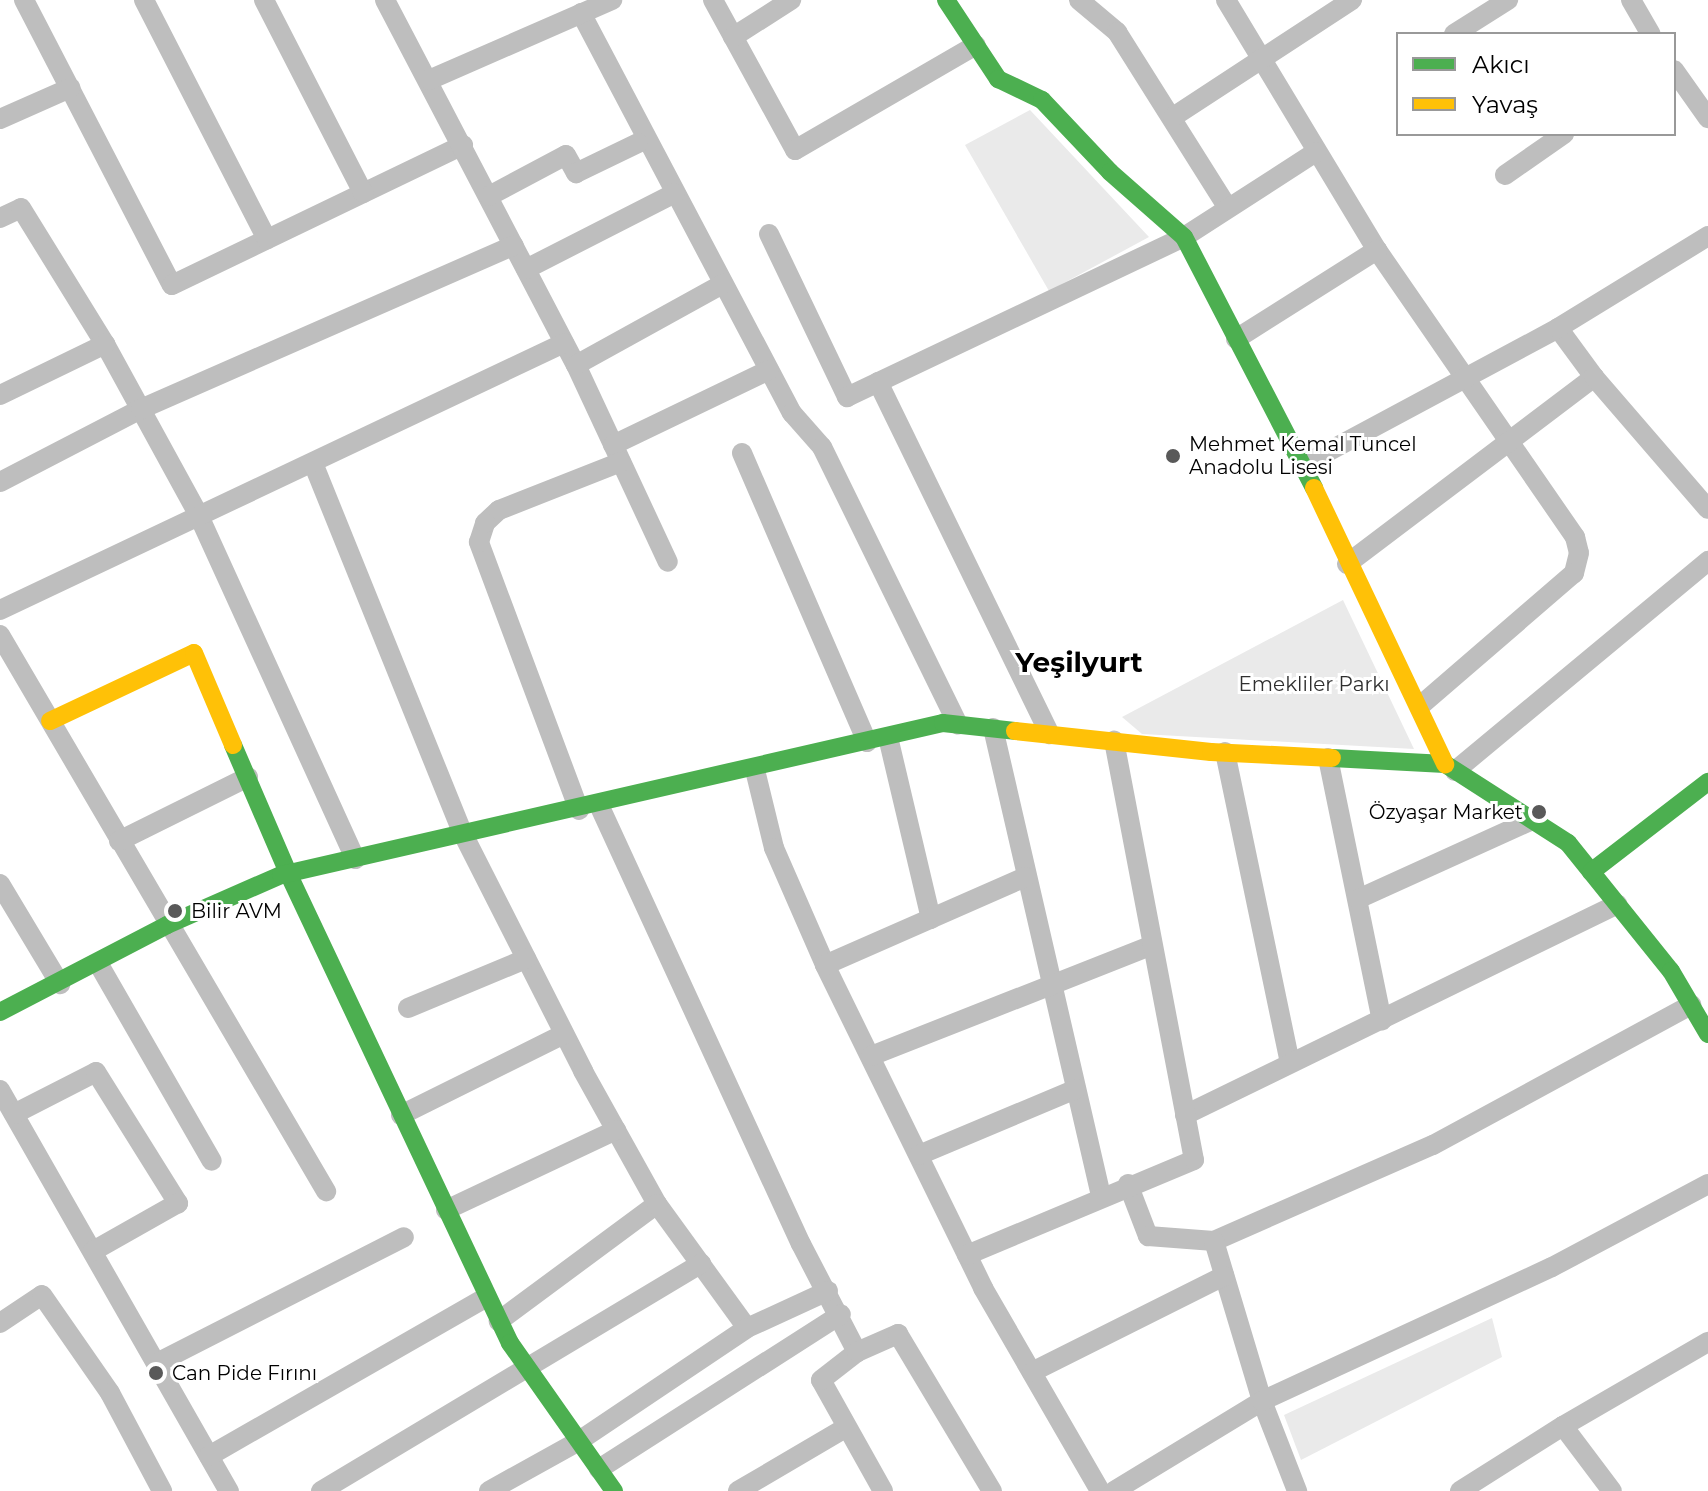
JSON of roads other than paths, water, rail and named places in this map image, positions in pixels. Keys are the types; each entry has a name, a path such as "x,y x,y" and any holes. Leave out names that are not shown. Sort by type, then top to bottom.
{"street":[{"path":"24,0 172,285 463,145"},
{"path":"144,0 267,239"},
{"path":"264,0 363,193"},
{"path":"385,0 576,365 668,562"},
{"path":"429,80 612,0"},
{"path":"713,0 795,150 976,45"},
{"path":"733,37 789,0"},
{"path":"946,0 998,79 1042,100 1110,172 1184,237 1303,465 1347,564 1450,767"},
{"path":"1079,0 1117,32 1228,208"},
{"path":"1226,0 1260,63 1377,250 1575,537 1579,553 1574,573 1421,705"},
{"path":"1173,117 1352,0"},
{"path":"1457,32 1508,0"},
{"path":"1631,0 1650,32"},
{"path":"581,13 792,413 822,447 958,724"},
{"path":"1676,73 1708,118"},
{"path":"0,119 70,88"},
{"path":"1505,175 1561,136"},
{"path":"489,196 566,155 576,173 638,143"},
{"path":"769,234 847,397 1184,237 1316,152"},
{"path":"526,269 675,193"},
{"path":"0,218 21,208 105,344 141,409 199,516 355,859"},
{"path":"1303,465 1558,328 1708,236"},
{"path":"0,482 141,409 514,245"},
{"path":"1236,339 1377,250"},
{"path":"576,365 723,284"},
{"path":"1558,328 1594,377 1708,509"},
{"path":"0,610 564,343"},
{"path":"0,395 105,344"},
{"path":"769,370 617,453 499,510 485,523 479,542 589,808 801,1244 841,1314 857,1352"},
{"path":"1347,564 1508,439 1594,377"},
{"path":"878,382 1050,734"},
{"path":"742,453 867,742"},
{"path":"313,463 462,832 564,1034 657,1204 747,1328"},
{"path":"1450,767 1708,561"},
{"path":"0,635 167,925 326,1191"},
{"path":"50,721 194,653 288,873 499,1321 529,1370 614,1491"},
{"path":"0,1012 60,984 167,925 288,873 462,832 589,808 755,770 943,723 1225,752 1450,767 1568,843 1671,971 1700,1002 1708,1034"},
{"path":"993,728 1025,877 1101,1194"},
{"path":"888,737 931,919"},
{"path":"967,1255 1101,1194 1194,1160 1150,946 1114,741"},
{"path":"1225,752 1290,1062"},
{"path":"1328,758 1382,1021"},
{"path":"755,770 774,848 825,965 967,1255 1100,1491"},
{"path":"119,841 248,777"},
{"path":"1591,872 1708,782"},
{"path":"1358,899 1532,820"},
{"path":"825,965 1025,877"},
{"path":"0,884 60,984"},
{"path":"1185,1115 1617,904"},
{"path":"871,1056 1150,946"},
{"path":"408,1008 526,959"},
{"path":"98,963 212,1161"},
{"path":"1128,1184 1148,1236 1214,1241 1433,1145 1700,1002"},
{"path":"401,1115 564,1034"},
{"path":"14,1114 96,1072 178,1203 93,1251"},
{"path":"919,1155 1076,1089"},
{"path":"0,1090 229,1491"},
{"path":"446,1210 616,1130"},
{"path":"1126,1488 1262,1401 1552,1267 1708,1184"},
{"path":"499,1321 657,1204"},
{"path":"157,1363 404,1237"},
{"path":"1214,1241 1262,1401 1297,1491"},
{"path":"321,1491 529,1370 701,1264"},
{"path":"1032,1372 1224,1276"},
{"path":"489,1491 579,1441 747,1328 828,1291"},
{"path":"0,1323 42,1295 110,1393 162,1491"},
{"path":"209,1456 487,1297"},
{"path":"599,1469 841,1314"},
{"path":"883,1491 821,1380 857,1352 898,1334 992,1491"},
{"path":"1460,1491 1563,1426 1708,1342"},
{"path":"1563,1426 1612,1491"},
{"path":"738,1491 847,1427"}],"place":[{"name":"Mehmet Kemal Tuncel Anadolu Lisesi","path":"1173,456"},
{"name":"Özyaşar Market","path":"1539,812"},
{"name":"Bilir AVM","path":"175,911"},
{"name":"Can Pide Fırını","path":"156,1373"}],"district":[{"name":"Yeşilyurt","path":"1079,662"}],"park label":[{"name":"Emekliler Parkı","path":"1314,684"}]}
